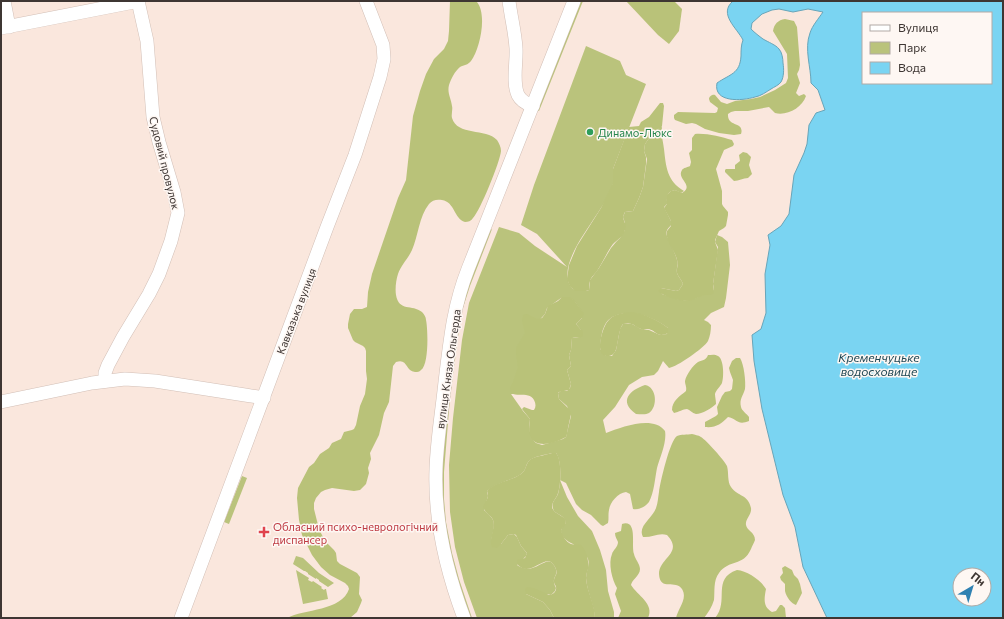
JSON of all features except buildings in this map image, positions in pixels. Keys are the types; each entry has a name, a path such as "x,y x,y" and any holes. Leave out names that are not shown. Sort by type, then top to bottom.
{"street":[{"path":"4,1 5,28 139,1"},
{"name":"Судовий провулок","path":"105,381 105,373 108,365 159,274 171,241 178,213 174,192 153,117 147,41 139,1"},
{"name":"Кавказька вулиця","path":"181,618 351,167 382,71 384,58 383,45 366,1"},
{"path":"509,1 516,50 516,90 522,100 532,106"},
{"name":"вулиця Князя Ольгерда","path":"459,617 440,533 436,470 450,337 456,303 464,279 574,1"},
{"path":"1,402 105,381 125,379 151,380 264,398"}],"green space":[{"path":"450,1 476,1 482,14 480,40 474,55 470,62 460,67 456,71 449,85 452,118 455,124 466,130 486,134 497,140 501,150 500,157 485,197 476,214 470,221 465,222 461,220 450,204 442,200 436,200 430,203 423,214 412,250 398,274 396,282 396,295 400,304 422,312 425,317 427,325 427,354 424,367 420,371 415,372 412,371 405,363 400,361 396,362 393,366 389,402 384,413 379,435 370,453 371,459 366,484 360,490 354,491 332,488 325,490 321,492 314,503 319,529 325,541 336,553 337,561 357,573 360,577 359,594 362,600 357,612 350,618 287,618 339,602 349,589 345,583 330,575 321,567 312,555 302,535 297,498 298,488 309,467 314,463 320,454 329,448 332,443 341,439 344,432 354,429 356,425 360,406 365,394 367,379 366,351 363,346 353,340 348,328 350,314 354,309 362,309 367,307 368,292 372,274 398,198 406,180 413,116 420,91 426,74 434,59 444,49 448,41"},
{"path":"578,1 583,1 539,111 535,109"},
{"path":"626,1 674,1 682,9 679,31 669,44 658,35"},
{"path":"785,19 794,21 797,27 800,65 797,74 800,83 796,93 799,96 804,94 806,96 798,107 789,112 780,114 775,113 769,107 748,111 731,112 728,114 728,118 730,121 741,127 742,130 741,134 734,135 719,133 705,129 696,124 686,124 675,120 674,115 678,112 717,112 718,108 710,102 709,99 713,95 715,95 721,102 727,104 735,101 760,97 786,83 788,78 787,54 773,31 774,26 780,20"},
{"path":"586,46 620,61 626,75 646,84 613,169 613,182 611,188 603,205 579,242 569,263 567,272 568,281 573,289 589,290 590,280 625,230 623,217 625,212 633,211 643,187 647,159 644,151 645,144 652,131 662,127 662,138 668,173 674,183 684,191 681,193 675,190 670,192 667,199 667,204 664,207 672,224 667,231 667,236 678,262 677,273 683,284 679,290 676,291 661,288 662,294 681,300 690,300 714,290 713,284 718,247 715,242 717,235 728,242 730,265 724,307 711,313 704,320 711,325 711,331 706,344 690,357 673,367 669,368 663,361 658,371 654,375 642,377 629,385 615,407 603,420 606,433 620,428 645,423 660,426 665,431 664,445 649,502 642,508 633,509 630,494 626,492 620,494 611,504 608,523 603,526 576,504 566,483 560,480 559,461 556,453 537,457 529,461 525,470 521,474 494,486 487,491 488,496 484,510 494,522 491,542 501,544 508,535 514,534 527,553 517,565 528,569 548,561 555,566 556,574 554,583 556,588 551,595 526,594 543,602 550,610 554,618 477,618 464,582 455,547 450,512 449,465 453,418 462,340 469,303 499,227 519,233 535,246 567,267 537,234 521,225 534,185","holes":["566,297 574,301 582,312 582,318 576,324 581,330 579,338 572,337 569,355 571,366 567,370 571,384 570,388 567,391 561,391 558,393 559,399 567,406 571,416 566,437 542,445 534,441 529,430 530,419 511,394 533,327 545,314 547,308 561,298","627,313 643,315 659,322 668,328 667,334 660,335 649,330 641,329 632,324 623,324 620,329 616,350 612,356 606,356 600,349 604,328 608,321 614,316"]},
{"path":"660,103 663,103 664,106 662,126 661,128 652,131 645,144 644,151 646,164 643,187 633,211 625,212 623,217 626,227 624,232 622,236 613,244 597,271 591,278 589,290 576,291 570,286 567,279 569,265 577,246 601,208 613,183 613,169 629,127 639,126 641,122 649,117"},
{"path":"695,134 709,135 732,140 734,144 733,146 724,150 716,169 722,191 722,204 728,212 728,215 726,226 719,231 715,240 718,250 713,284 714,290 711,295 684,301 669,297 658,291 661,288 676,291 679,290 683,284 677,273 678,264 676,256 667,238 667,231 671,226 671,221 664,208 667,204 667,195 671,191 675,190 682,193 687,187 681,173 684,168 690,166 691,162 689,153 692,150 692,138"},
{"path":"743,152 747,153 751,157 749,165 752,174 748,178 734,181 725,172 725,170 735,169 735,165 740,161 739,155"},
{"path":"492,229 461,314 450,398 444,472 446,522 459,579 472,618 469,618 446,539 441,495 441,457 455,329 465,287 487,232"},
{"path":"562,297 569,297 574,300 584,314 576,324 583,332 583,336 579,338 572,338 569,355 571,366 567,370 571,384 569,390 558,393 559,399 569,409 571,414 566,437 551,443 541,444 533,440 530,435 530,419 522,409 524,407 534,410 536,405 534,400 527,395 511,394 510,388 518,367 516,348 525,333 522,321 523,315 527,314 537,319 542,318 548,306 558,301"},
{"path":"631,312 645,315 660,322 668,328 668,333 661,335 650,329 642,330 631,324 623,324 614,353 609,356 602,354 600,345 606,324 615,315"},
{"path":"708,355 718,356 722,364 723,380 715,394 716,404 698,414 695,414 687,409 674,413 672,410 673,404 686,391 685,381 688,373 696,363 705,359"},
{"path":"736,358 740,358 744,369 745,389 741,400 741,407 749,417 749,421 742,423 728,417 718,425 705,427 705,422 718,414 717,407 722,396 725,392 732,389 733,380 729,368 732,361"},
{"path":"645,385 652,389 654,393 654,406 648,414 636,414 628,405 628,396 635,390"},
{"path":"692,434 703,439 726,463 731,487 750,503 751,510 746,521 746,525 754,535 755,540 748,555 740,561 727,566 717,576 714,600 710,610 704,618 676,618 684,593 679,586 662,583 659,574 660,568 672,551 672,541 667,535 664,534 643,537 642,529 656,508 663,471 674,439 679,435"},
{"path":"556,453 558,456 560,478 559,489 552,507 553,510 563,517 566,522 561,530 564,538 571,544 581,545 586,553 588,559 588,569 586,577 595,618 554,618 550,610 543,602 526,594 525,589 530,587 549,595 553,594 556,588 554,579 557,572 553,564 547,561 531,568 522,568 517,564 517,560 525,558 527,553 514,534 508,535 497,548 492,547 491,544 494,523 483,507 488,498 487,491 494,486 521,474 531,459"},
{"path":"242,476 247,478 229,524 224,522"},
{"path":"560,480 567,497 578,516 592,531 600,550 606,570 608,591 614,612 614,618 595,618 586,578 588,559 576,546 563,537 561,531 566,523 565,520 554,511 553,508"},
{"path":"627,523 632,529 633,550 640,571 631,585 647,604 650,613 648,618 618,618 621,611 615,594 617,588 612,576 610,562 618,544 615,533 621,531 622,524"},
{"path":"296,556 303,558 319,573 334,583 328,587 293,564"},
{"path":"785,566 792,570 800,584 802,593 796,605 791,602 787,596 785,584 780,577 783,573 782,568"},
{"path":"296,570 309,578 308,580 313,581 324,590 326,589 328,599 303,604"},
{"path":"737,570 749,574 761,582 766,589 765,599 767,608 772,612 776,611 780,605 782,605 785,608 786,618 715,618 721,605 725,579 729,574"}],"water":[{"name":"Кременчуцьке водосховище","path":"733,1 1003,1 1003,618 827,618 803,567 795,527 783,495 762,409 754,361 752,335 761,329 766,313 765,274 770,245 768,235 781,226 789,214 794,175 807,144 809,125 816,113 825,110 818,90 811,83 808,52 808,39 811,30 823,12 808,9 793,12 779,9 772,10 762,14 752,23 751,29 780,50 784,68 782,80 779,84 761,95 736,100 724,97 719,94 717,90 717,83 734,73 739,67 741,56 741,46 743,40 728,16 727,11"}],"place":[{"name":"Динамо-Люкс","path":"590,132"},
{"name":"Обласний психо-неврологічний диспансер","path":"264,532"}]}
